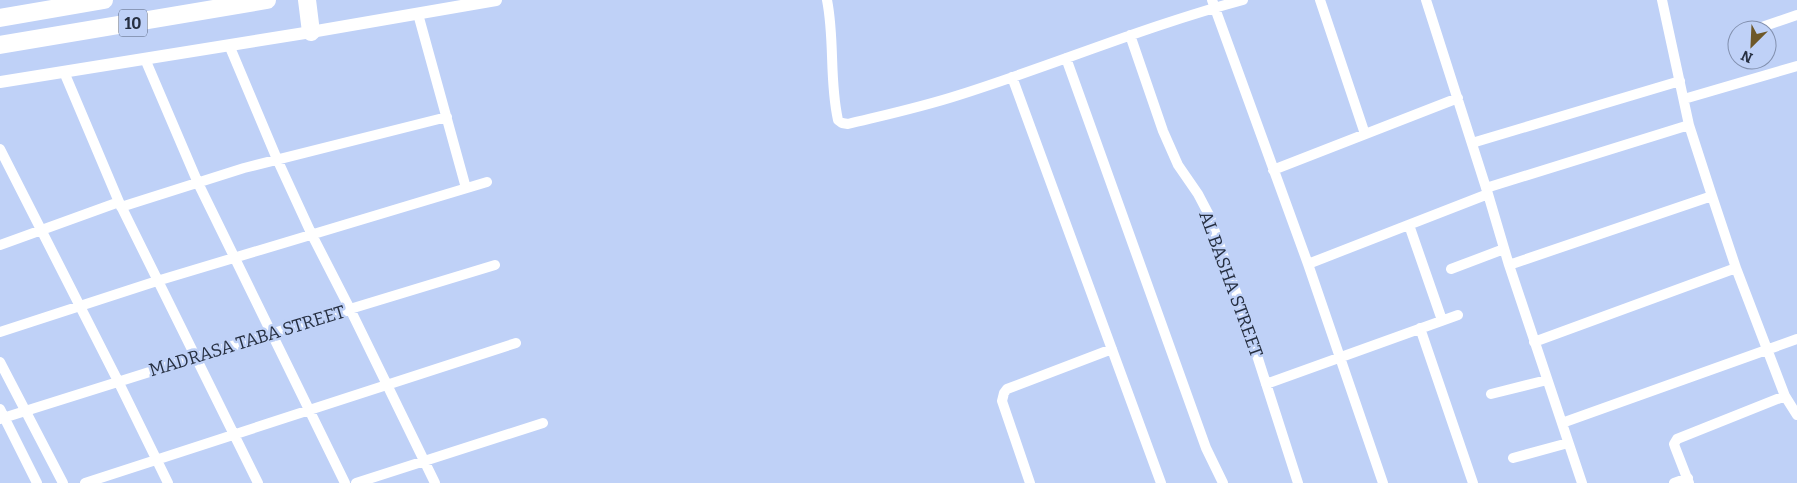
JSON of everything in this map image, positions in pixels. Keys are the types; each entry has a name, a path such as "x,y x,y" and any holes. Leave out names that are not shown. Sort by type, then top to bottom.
{"highway":[{"name":"10","path":"0,18 104,0"},
{"name":"10","path":"0,45 267,0"},
{"path":"306,0 311,32"}],"street":[{"path":"0,82 496,0"},
{"path":"827,0 830,18 834,95 838,120 848,124 958,96 1130,36 1213,4 1243,0"},
{"path":"1320,0 1365,134"},
{"path":"1426,0 1509,265 1582,483"},
{"path":"1662,0 1689,125 1712,196 1736,268 1767,350 1785,396 1797,416"},
{"path":"1213,4 1308,264 1383,483"},
{"path":"418,14 466,188"},
{"path":"1777,22 1797,15"},
{"name":"AL BASHA STREET","path":"1130,36 1163,132 1178,165 1198,194 1209,215 1298,483"},
{"path":"229,45 277,159 312,235 435,483"},
{"path":"145,58 198,183 345,483"},
{"path":"1066,58 1206,448 1223,483"},
{"path":"1684,99 1797,66"},
{"path":"64,72 120,204 258,483"},
{"path":"1012,77 1161,483"},
{"path":"1472,143 1680,81"},
{"path":"1274,170 1458,98"},
{"path":"0,245 120,204 277,159 447,116"},
{"path":"1308,264 1409,225 1487,191 1689,125"},
{"path":"0,149 168,483"},
{"path":"0,332 157,281 487,182"},
{"path":"1509,265 1712,196"},
{"path":"1409,225 1442,320"},
{"path":"1451,269 1504,249"},
{"name":"MADRASA TABA STREET","path":"1,415 25,411 196,356 495,266"},
{"path":"1534,342 1736,268"},
{"path":"1266,384 1458,315"},
{"path":"1420,328 1473,483"},
{"path":"1562,423 1797,339"},
{"path":"85,483 516,343"},
{"path":"1030,483 1002,402 1004,393 1007,389 1112,350"},
{"path":"0,362 63,483"},
{"path":"1491,394 1547,380"},
{"path":"1674,483 1688,481 1674,444 1677,439 1785,396"},
{"path":"1,415 37,483"},
{"path":"356,483 543,423"},
{"path":"1513,458 1568,443"}]}
